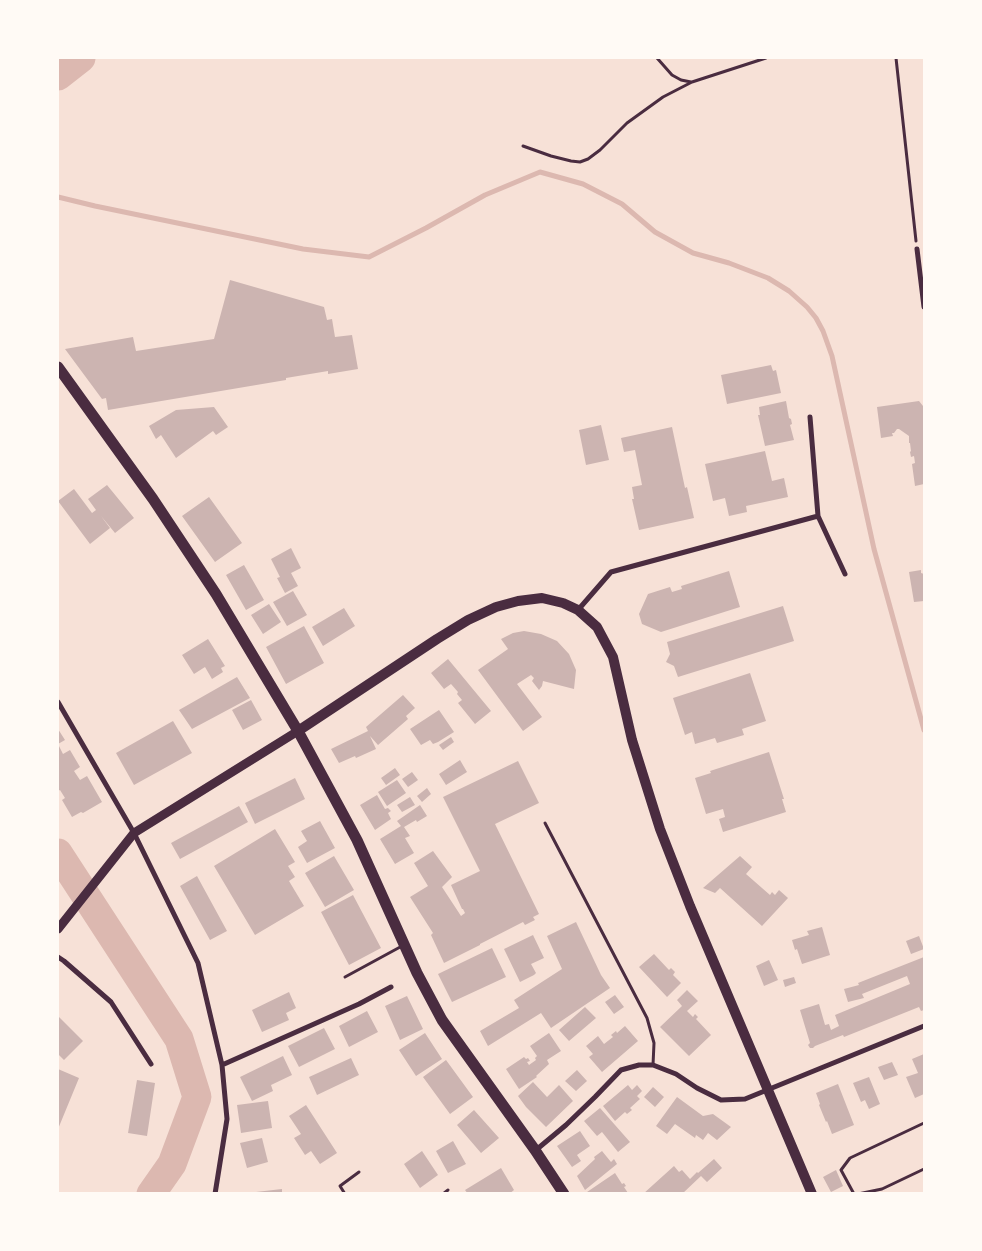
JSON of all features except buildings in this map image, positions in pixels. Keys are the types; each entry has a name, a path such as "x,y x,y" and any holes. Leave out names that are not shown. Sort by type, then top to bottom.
{"main road":[{"path":"58,367 152,499 216,594 298,731 356,840 417,973 442,1020 536,1150 564,1194"},
{"path":"298,731 437,639 468,620 496,607 518,601 542,598 563,603 578,610 597,628 612,656 632,740 660,828 690,906 812,1194"}],"street":[{"path":"916,250 924,307"},
{"path":"810,417 818,516 845,574"},
{"path":"578,610 611,572 818,516"},
{"path":"58,702 134,833 198,963 222,1065 227,1119 215,1194"},
{"path":"60,926 134,833 298,731"},
{"path":"58,957 111,1002 151,1064"},
{"path":"222,1065 359,1004 391,987"},
{"path":"536,1150 566,1125 622,1070 639,1065 653,1065 676,1074 697,1088 721,1100 745,1099 924,1026"}],"lane":[{"path":"546,823 647,1018 654,1043 653,1065"},
{"path":"345,977 405,945"},
{"path":"854,1194 842,1170 850,1158 924,1123"},
{"path":"858,1194 882,1189 924,1169"},
{"path":"345,1194 340,1186 359,1172"},
{"path":"443,1194 448,1190"}],"path":[{"path":"657,58 672,75 680,80 692,82"},
{"path":"523,146 551,156 580,162 588,159 600,150 637,115 663,97 692,82 766,58"},
{"path":"896,58 916,250"}],"waterway":[{"path":"58,76 81,58"},
{"path":"58,197 303,249 369,257 485,195 540,172 583,184 622,204 655,232 693,253 729,263 768,278 789,291 807,307 823,331 832,356 874,549 924,730"},
{"path":"58,853 179,1039 197,1097 172,1164 151,1194"}]}
